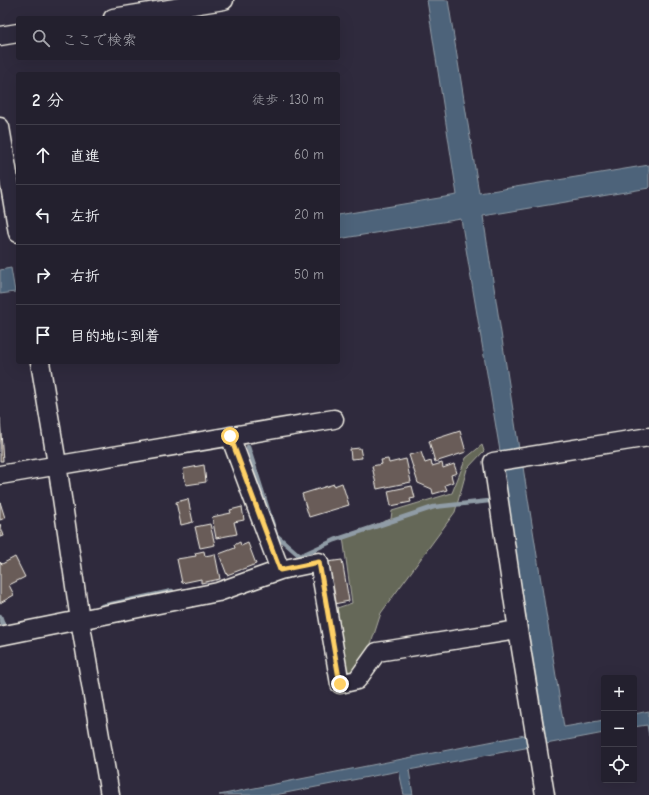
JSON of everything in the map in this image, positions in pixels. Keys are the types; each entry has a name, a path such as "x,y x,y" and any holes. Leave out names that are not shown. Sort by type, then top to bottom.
{"street":[{"path":"125,16 224,0"},
{"path":"0,36 16,33"},
{"path":"0,127 16,221"},
{"path":"40,364 80,620 110,795"},
{"path":"0,475 57,464 334,418"},
{"path":"230,436 280,570"},
{"path":"545,795 518,630 493,462 649,437"},
{"path":"0,636 218,592 280,570 319,562 340,684 357,680 377,652 518,630"}],"green space":[{"path":"482,445 484,451 467,469 455,512 381,613 368,653 352,674 343,672 331,610 352,603 343,537 391,519 392,511 452,493 466,458"}],"water":[{"path":"427,0 448,0 479,193 649,165 649,188 483,216 519,449 500,451 461,219 340,239 340,215 457,195"},
{"path":"11,268 15,292 0,294 0,270"},
{"path":"523,467 564,727 601,721 601,734 409,770 413,795 404,795 399,771 275,795 219,795 545,731 502,469"},
{"path":"649,711 649,736 647,725 637,727 637,713"}],"building":[{"path":"0,418 3,461 0,461"},
{"path":"460,431 466,452 435,462 429,441"},
{"path":"360,448 362,458 351,459 350,449"},
{"path":"421,452 425,463 431,461 432,466 442,463 443,468 454,464 457,473 451,475 453,482 445,485 447,490 433,494 432,489 418,483 409,455"},
{"path":"388,459 389,463 406,459 411,482 377,489 372,466 382,464 381,460"},
{"path":"204,465 206,482 186,485 183,469"},
{"path":"342,483 349,505 309,517 302,494"},
{"path":"412,486 415,498 410,499 411,502 391,506 388,491"},
{"path":"188,499 193,522 181,525 176,502"},
{"path":"0,502 5,518 0,520"},
{"path":"242,507 244,520 234,522 237,534 216,538 212,517 231,513 230,510"},
{"path":"0,524 4,536 0,537"},
{"path":"210,524 215,545 200,548 195,527"},
{"path":"240,542 241,546 248,543 256,564 227,575 219,554 235,548 234,545"},
{"path":"204,551 205,556 215,554 220,579 201,583 201,579 182,583 177,559 196,556 195,553"},
{"path":"15,557 25,577 9,585 14,595 0,603 0,562 2,564"},
{"path":"342,560 349,601 334,604 327,562"}],"waterway":[{"path":"248,447 276,535 300,556 335,540 434,507 489,501"},
{"path":"102,606 172,591"},
{"path":"0,616 4,627 9,626"}],"route":[{"path":"230,436 280,570 319,562 340,684"}]}
